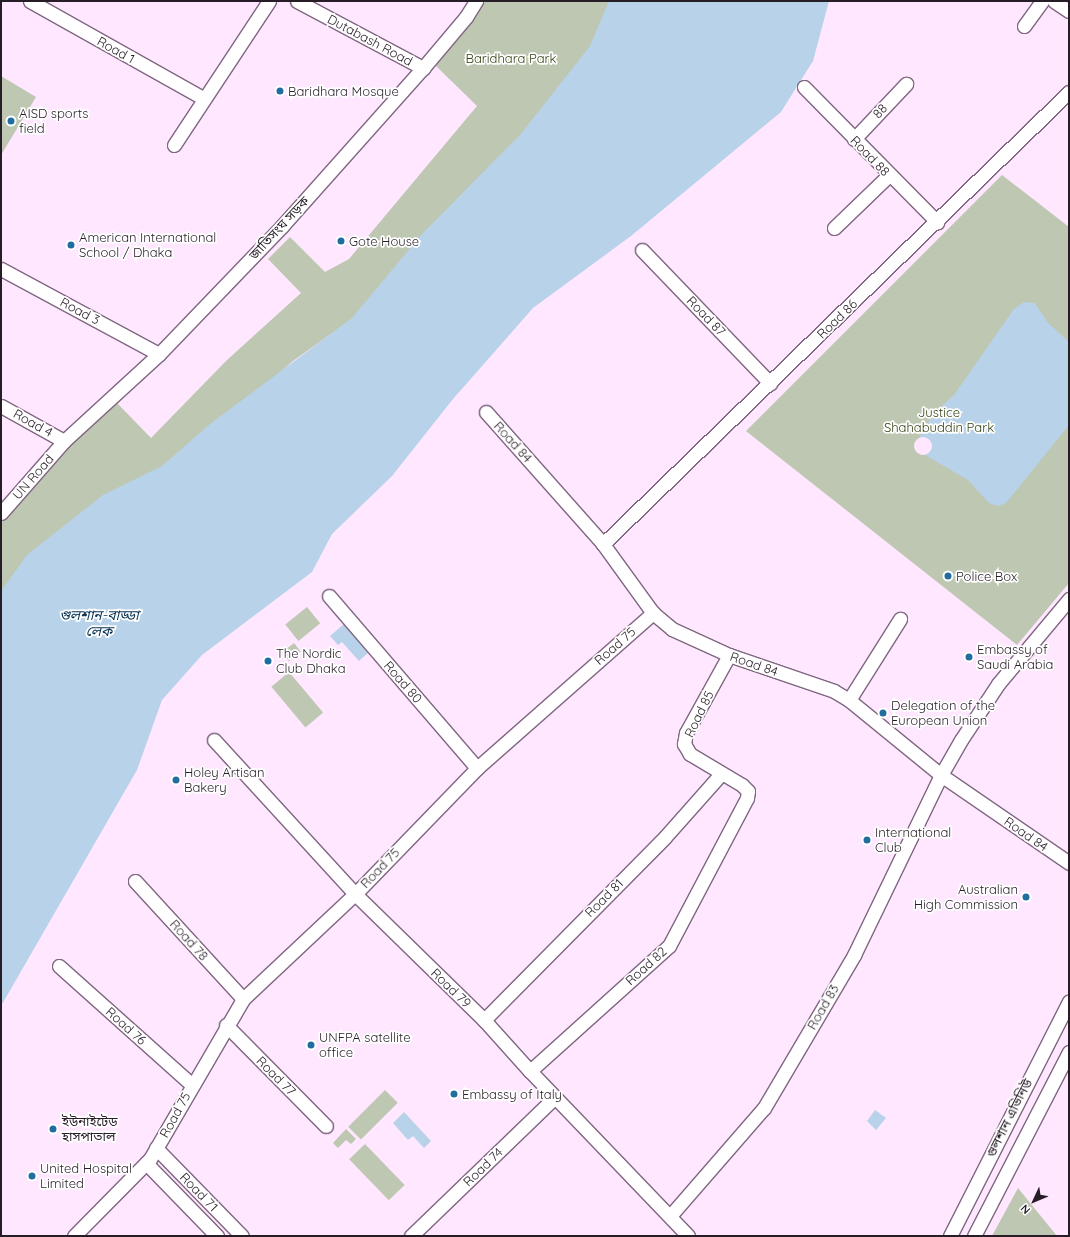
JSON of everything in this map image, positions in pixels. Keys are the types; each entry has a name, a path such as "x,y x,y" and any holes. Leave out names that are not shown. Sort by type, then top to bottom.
{"street":[{"name":"Road 1","path":"30,1 203,98"},
{"path":"174,145 203,98 242,46 269,1"},
{"name":"Dutabash Road","path":"297,1 422,68"},
{"name":"জাতিসংঘ সড়ক","path":"64,441 159,354 282,226 466,17 476,1"},
{"path":"1024,26 1042,1"},
{"path":"1054,1 1069,11"},
{"name":"88","path":"854,139 906,84"},
{"name":"Road 88","path":"804,87 888,175 937,222"},
{"name":"Road 86","path":"603,544 937,222 1069,92"},
{"path":"834,228 888,175"},
{"name":"Road 87","path":"642,250 770,383"},
{"name":"Road 3","path":"1,269 159,354"},
{"name":"Road 4","path":"1,406 64,441"},
{"name":"Road 84","path":"486,412 603,544 653,613 672,629 729,655 834,691 849,700 941,775 1069,864"},
{"name":"UN Road","path":"1,513 64,441"},
{"name":"Road 80","path":"329,596 477,768"},
{"name":"Road 83","path":"670,1216 764,1108 854,955 941,775 998,684 1069,599"},
{"name":"Road 75","path":"74,1236 151,1157 226,1025 243,999 355,894 477,768 653,613"},
{"path":"849,700 900,619"},
{"name":"Road 85","path":"729,655 686,733 684,744 690,754 748,791"},
{"name":"Road 79","path":"214,740 355,894 484,1020 530,1071 688,1236"},
{"name":"Road 81","path":"484,1020 665,837 721,774"},
{"name":"Road 82","path":"530,1071 669,946 747,798 748,791"},
{"name":"Road 78","path":"135,881 243,999"},
{"name":"Road 76","path":"59,966 192,1085"},
{"name":"গুলশান এভিনিউ","path":"950,1236 1064,1024 1069,1001"},
{"name":"Road 77","path":"226,1025 326,1126"},
{"name":"গুলশান এভিনিউ","path":"974,1236 1069,1052"},
{"name":"Road 74","path":"411,1236 555,1097"},
{"name":"Road 71","path":"151,1157 217,1236"},
{"name":"Road 71","path":"151,1157 242,1236"}],"green space":[{"name":"Baridhara Park","path":"481,1 612,1 594,44 524,134 356,316 293,361 1,613 1,523 69,445 117,403 151,438 226,361 301,293 268,259 290,237 325,272 349,259 477,106 436,66"},
{"name":"AISD sports field","path":"1,76 36,97 1,155"},
{"name":"Justice Shahabuddin Park","path":"1002,175 1069,227 1069,583 1017,645 746,431"},
{"path":"307,607 320,623 298,641 285,625"},
{"path":"294,643 301,652 289,661 282,652"},
{"path":"289,672 323,713 305,727 271,687"},
{"path":"385,1090 398,1103 361,1139 348,1127"},
{"path":"346,1129 356,1139 351,1144 346,1140 338,1148 333,1143"},
{"path":"365,1144 405,1185 389,1200 349,1159"},
{"path":"1018,1188 1057,1236 992,1236"}],"water":[{"name":"গুলশান-বাড্ডা লেক","path":"609,1 829,1 813,61 781,112 631,236 533,308 453,399 392,476 332,534 312,572 202,655 162,700 137,770 1,1006 1,591 27,555 103,495 162,466 210,424 352,318 422,234 520,135 590,46"},
{"path":"1024,302 1035,303 1048,323 1069,342 1069,425 1006,503 998,506 989,503 968,480 920,452 916,443 934,413 954,395 1014,309"},
{"path":"344,624 368,653 359,661 342,642 338,645 330,636"},
{"path":"875,1110 886,1118 876,1130 867,1121"},
{"path":"404,1112 431,1141 424,1148 413,1136 408,1140 393,1123"}],"pier":[{"path":"923,437 929,440 932,446 929,452 923,455 917,452 914,446 917,440"}],"place":[{"name":"Baridhara Mosque","path":"280,91"},
{"name":"AISD sports field","path":"11,121"},
{"name":"Gote House","path":"341,241"},
{"name":"American International School / Dhaka","path":"71,245"},
{"name":"Police Box","path":"948,576"},
{"name":"Embassy of Saudi Arabia","path":"969,657"},
{"name":"The Nordic Club Dhaka","path":"268,661"},
{"name":"Delegation of the European Union","path":"883,713"},
{"name":"Holey Artisan Bakery","path":"176,780"},
{"name":"International Club","path":"867,840"},
{"name":"Australian High Commission","path":"1026,897"},
{"name":"UNFPA satellite office","path":"311,1045"},
{"name":"Embassy of Italy","path":"454,1094"},
{"name":"ইউনাইটেড হাসপাতাল","path":"53,1129"},
{"name":"United Hospital Limited","path":"32,1176"}]}
